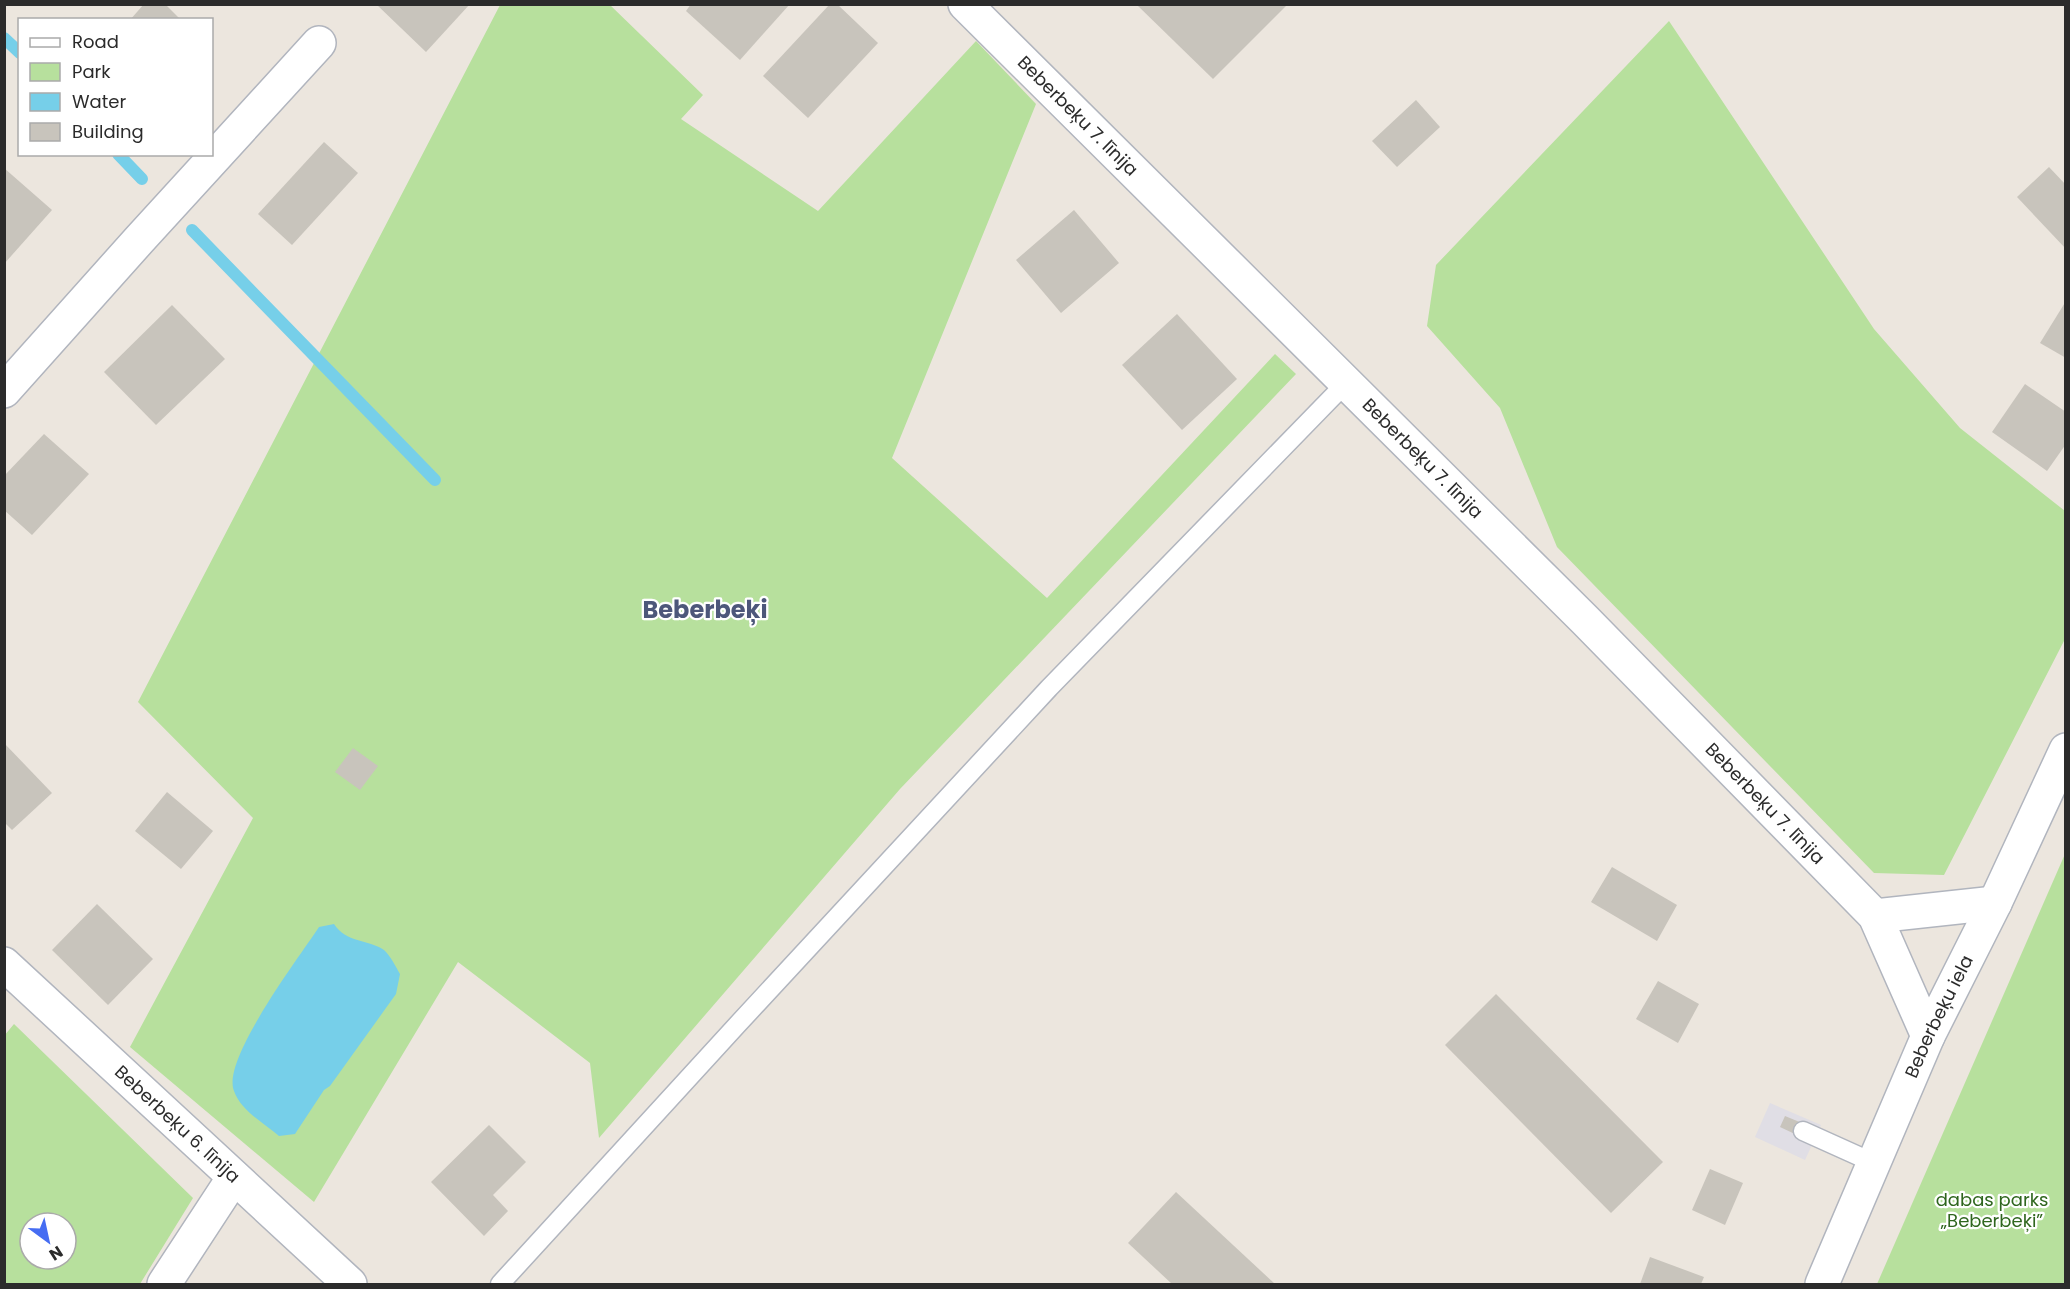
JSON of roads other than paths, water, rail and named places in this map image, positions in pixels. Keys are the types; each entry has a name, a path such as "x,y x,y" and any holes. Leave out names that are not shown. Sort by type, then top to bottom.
{"street":[{"name":"Beberbeķu 7. līnija","path":"965,4 1585,620 1875,916 1928,1036"},
{"path":"4,391 139,240 320,44"},
{"name":"Beberbeķu iela","path":"1822,1284 1928,1036 1995,903 2066,750"},
{"path":"1875,916 1995,903"},
{"name":"Beberbeķu 6. līnija","path":"4,964 350,1284"},
{"path":"164,1284 234,1177"}],"lane":[{"path":"500,1284 1049,688 1346,383"},
{"path":"1803,1131 1874,1163"}],"water":[{"path":"334,924 345,935 386,952 400,974 396,994 330,1086 324,1090 295,1134 279,1136 242,1105 234,1091 233,1076 250,1033 280,983 319,927"}],"waterway":[{"path":"4,38 18,51"},
{"path":"120,156 142,179"},
{"path":"192,230 435,480"}],"district":[{"name":"Beberbeķi","path":"705,610"}],"park label":[{"name":"dabas parks „Beberbeķi”","path":"1992,1210"}]}
